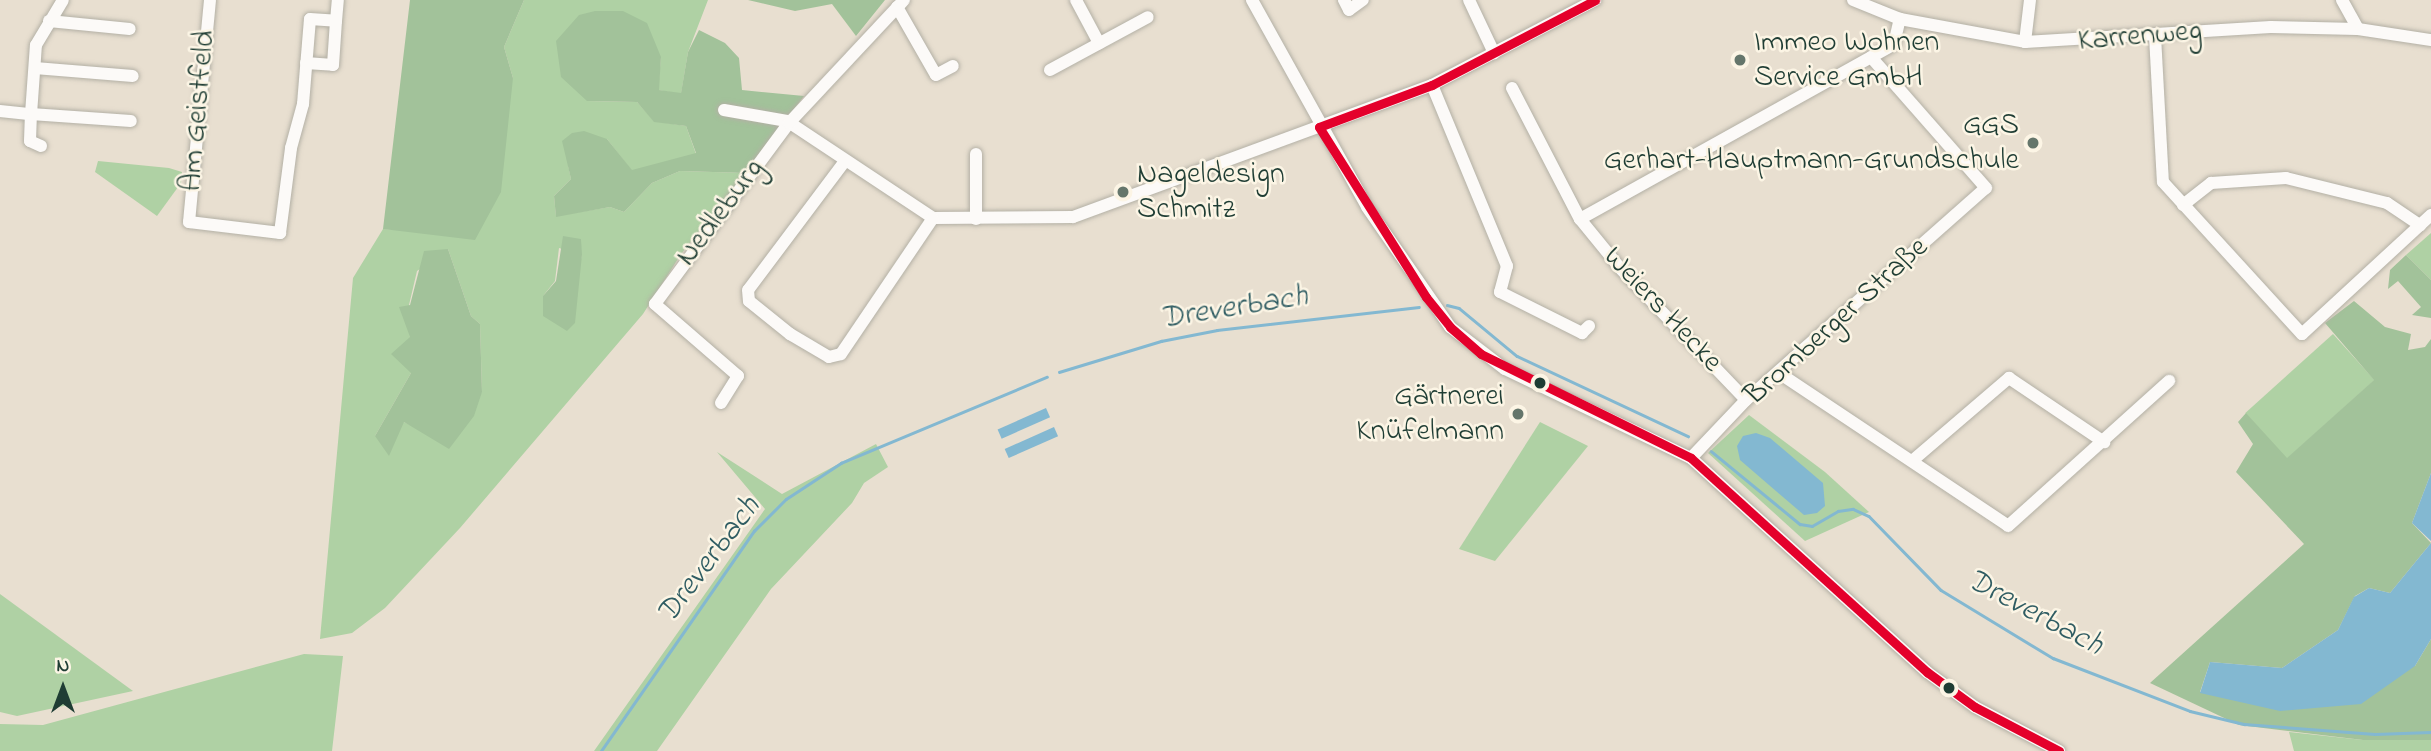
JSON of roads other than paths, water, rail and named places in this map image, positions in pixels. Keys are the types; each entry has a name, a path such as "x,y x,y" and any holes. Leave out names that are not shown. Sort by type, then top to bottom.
{"street":[{"path":"41,146 30,141 36,46 63,0"},
{"name":"Am Geistfeld","path":"210,0 189,222 280,233 306,62"},
{"path":"336,21 310,19 306,62 333,65 338,0"},
{"path":"1076,0 1099,43"},
{"path":"1252,0 1319,127 1426,297 1450,327 1481,354 1691,458 1927,672 1975,707 2059,751"},
{"path":"1344,0 1349,10 1363,0"},
{"path":"1469,0 1494,53"},
{"path":"724,110 789,123 933,218 1053,219 1093,213 1432,85 1595,0"},
{"name":"Karrenweg","path":"1853,0 1900,19 2025,42 2271,27 2358,29 2431,40"},
{"path":"2025,42 2030,0"},
{"path":"2342,0 2358,29"},
{"path":"900,3 936,75 953,66"},
{"name":"Nedleburg","path":"721,403 737,376 655,304 789,123 900,3"},
{"path":"1050,70 1148,17"},
{"path":"1580,219 1894,44 1900,19"},
{"path":"49,21 130,29"},
{"path":"2155,36 2163,182 2302,334 2431,215"},
{"name":"Bromberger Straße","path":"1691,458 1746,400 1986,188 1871,57"},
{"path":"35,68 134,76"},
{"path":"1432,85 1507,266 1500,292 1583,333 1589,326"},
{"name":"Weiers Hecke","path":"1512,88 1580,219 1620,268 1746,400"},
{"path":"0,111 131,121"},
{"path":"976,154 976,219"},
{"path":"845,160 747,295 790,334 829,357 841,354 933,218"},
{"path":"2183,205 2211,183 2286,178 2388,203 2420,225"},
{"path":"1779,373 2008,526 2169,381"},
{"path":"1912,461 2009,378 2104,442"}],"water":[{"path":"1046,408 1050,417 1002,439 998,430"},
{"path":"1054,427 1058,436 1009,458 1005,449"},
{"path":"1756,433 1770,438 1823,483 1825,506 1817,513 1804,515 1740,460 1737,446 1743,436"},
{"path":"2431,473 2431,541 2412,523"},
{"path":"2431,543 2431,639 2415,666 2361,704 2280,711 2200,693 2210,662 2282,668 2338,630 2354,597 2369,588 2390,593"}],"waterway":[{"name":"Dreverbach","path":"1447,305 1459,308 1517,356 1688,436"},
{"name":"Dreverbach","path":"1059,372 1161,341 1217,330 1419,307"},
{"name":"Dreverbach","path":"601,751 754,531 786,499 841,463 1047,377"},
{"name":"Dreverbach","path":"1711,451 1800,524 1812,526 1838,511 1853,509 1869,516 1941,590 2053,658 2190,711 2244,724 2375,734 2431,732"}],"place":[{"name":"Immeo Wohnen Service GmbH","path":"1740,60"},
{"name":"GGS Gerhart-Hauptmann-Grundschule","path":"2033,143"},
{"name":"Nageldesign Schmitz","path":"1123,192"},
{"name":"Gärtnerei Knüfelmann","path":"1518,414"}]}
